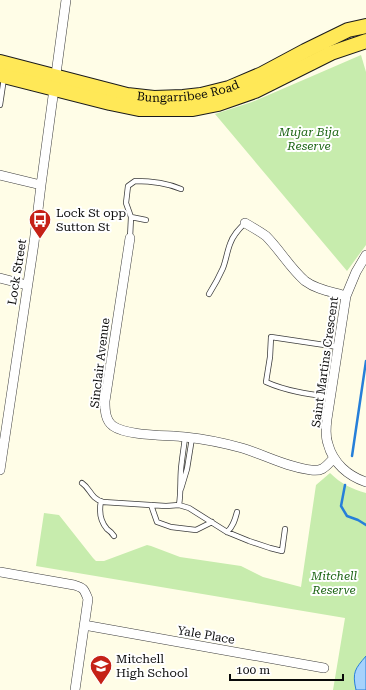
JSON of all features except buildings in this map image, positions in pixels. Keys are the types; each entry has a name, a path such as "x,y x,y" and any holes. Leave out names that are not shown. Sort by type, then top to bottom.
{"main road":[{"name":"Bungarribee Road","path":"2,76 154,98 201,95 229,88 262,74 348,30 366,26"},
{"name":"Bungarribee Road","path":"0,62 110,103 139,109 193,109 218,104 255,91 331,53 366,41"}],"street":[{"name":"Lock Street","path":"0,470 4,420 34,243 66,0"},
{"path":"0,175 41,185"},
{"path":"245,223 266,236 306,281 322,289 346,296"},
{"name":"Sinclair Avenue","path":"130,238 105,401 106,416 113,426 125,431 136,433 188,437 242,448 286,465 313,470 324,469 334,458"},
{"name":"Saint Martins Crescent","path":"366,255 356,272 346,296 326,431 328,444 339,465 351,476 366,482"},
{"path":"0,278 27,285"},
{"path":"0,572 74,584 83,588 88,599 75,690"},
{"name":"Yale Place","path":"84,625 324,668"}],"lane":[{"path":"0,105 2,76"},
{"path":"130,238 131,218 126,203 128,186 135,181 144,181 173,186 181,189"},
{"path":"131,218 146,220"},
{"path":"209,294 224,267 229,244 236,232 245,223"},
{"path":"330,397 311,395 278,387 266,382 270,357 271,337 338,347"},
{"path":"179,505 181,490 187,469 188,437"},
{"path":"82,482 94,498 100,501 166,506 179,505 190,508 227,532 248,541 282,551 285,529"},
{"path":"100,501 100,513 103,522 106,528 114,536"},
{"path":"151,505 157,522 165,525 196,530 212,522"},
{"path":"227,532 230,529 237,512"}],"green space":[{"name":"Mujar Bija Reserve","path":"361,55 366,72 366,245 347,271 215,114 252,102"},
{"name":"Mitchell Reserve","path":"330,473 347,486 366,493 366,690 333,690 345,618 36,566 44,513 59,515 96,561 104,561 147,545 180,557 241,566 263,577 301,587 316,485"}],"water":[{"path":"366,656 366,690 356,690 354,679 355,671"}],"waterway":[{"path":"352,456 366,361"},
{"path":"345,485 341,506 347,516 366,525"}],"place":[{"name":"Lock St opp Sutton St","path":"40,240"},
{"name":"Mitchell High School","path":"101,686"}]}
